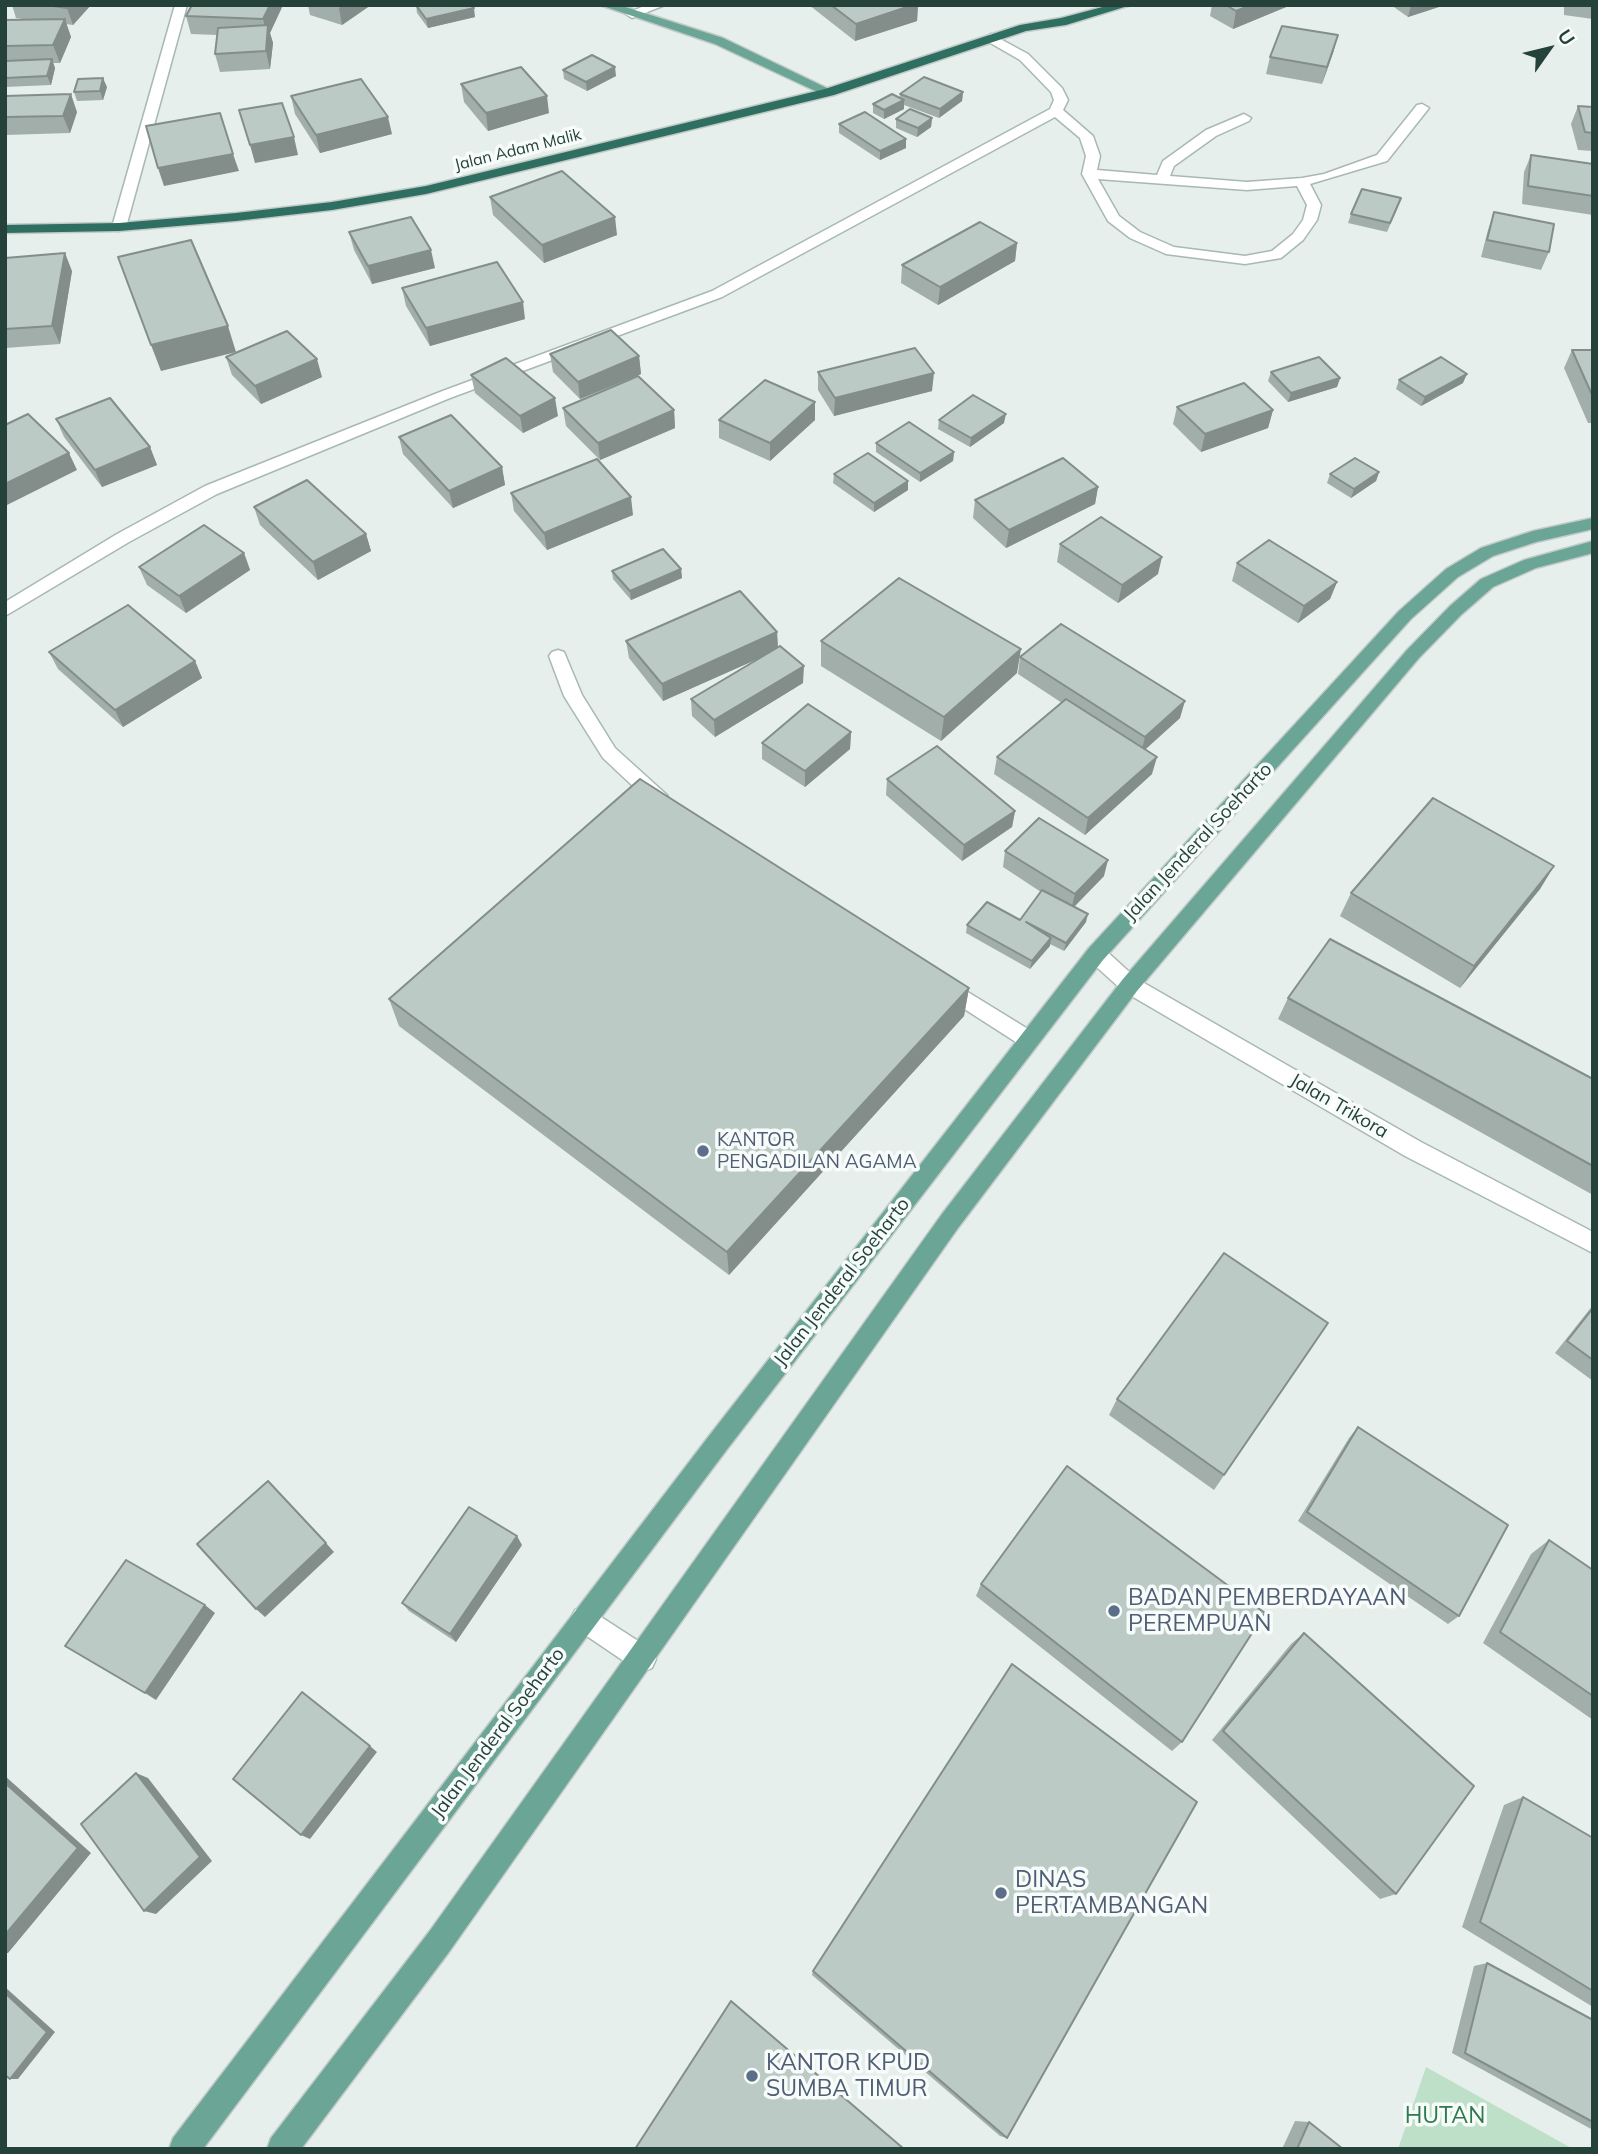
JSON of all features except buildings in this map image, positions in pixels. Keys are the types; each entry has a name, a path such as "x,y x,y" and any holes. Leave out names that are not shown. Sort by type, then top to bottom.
{"highway":[{"name":"Jalan Adam Malik","path":"5,229 120,227 332,206 426,190 829,92 1024,27 1077,5"},
{"name":"Jalan Adam Malik","path":"1024,27 1062,22 1125,5"}],"main road":[{"path":"606,5 719,41 829,92"},
{"name":"Jalan Jenderal Soeharto","path":"184,2149 584,1619 1096,954 1405,615 1452,573 1487,552 1533,537 1593,523"},
{"name":"Jalan Jenderal Soeharto","path":"282,2149 439,1942 643,1659 950,1221 1130,985 1413,654 1456,610 1487,583 1508,573 1530,564 1593,547"}],"street":[{"path":"120,227 181,5"},
{"path":"632,14 659,5"},
{"path":"5,610 123,538 211,490 444,394 718,294 1056,111 1061,100 1057,91 1024,57 992,38"},
{"path":"1089,174 1247,186 1302,182 1356,169 1382,158 1422,108"},
{"path":"1056,111 1086,136 1093,156 1089,174 1113,218 1135,235 1171,251 1245,260 1276,255 1298,237 1310,220 1314,205 1302,182"},
{"path":"1162,179 1168,164 1211,133 1244,118"},
{"path":"558,656 573,696 609,753 665,805 677,812"},
{"name":"Jalan Trikora","path":"1096,954 1130,985 1413,1150 1593,1242"},
{"path":"924,972 1030,1040"},
{"path":"584,1619 643,1659"}],"green space":[{"name":"HUTAN","path":"1426,2067 1573,2149 1398,2149"}],"place":[{"name":"KANTOR PENGADILAN AGAMA","path":"703,1151"},
{"name":"BADAN PEMBERDAYAAN PEREMPUAN","path":"1114,1611"},
{"name":"DINAS PERTAMBANGAN","path":"1001,1893"},
{"name":"KANTOR KPUD SUMBA TIMUR","path":"752,2076"}]}
